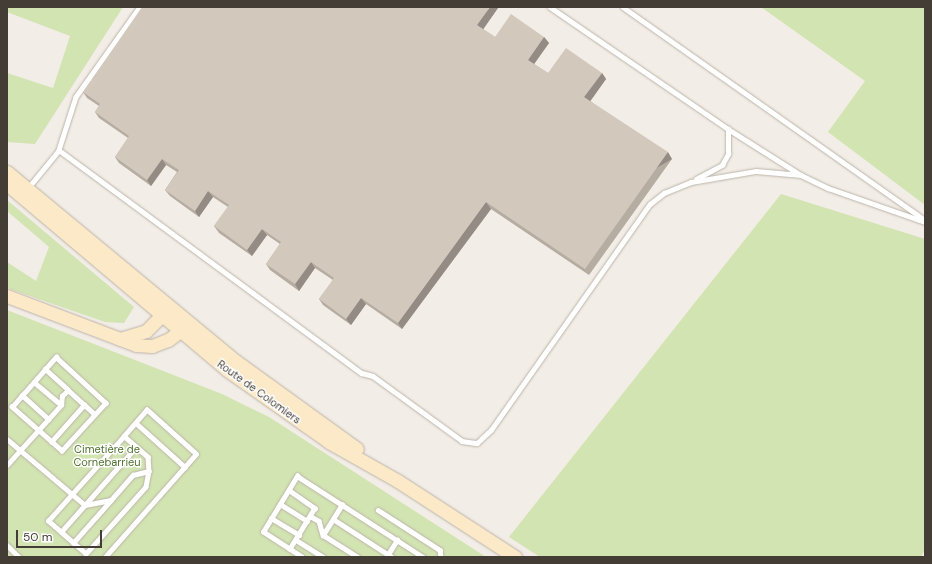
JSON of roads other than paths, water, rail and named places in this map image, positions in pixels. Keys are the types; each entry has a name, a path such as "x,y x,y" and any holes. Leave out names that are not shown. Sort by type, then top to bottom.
{"main road":[{"name":"Route de Colomiers","path":"7,172 179,325 227,370 329,442 398,481 515,557"},
{"path":"7,184 161,316 179,325 168,340 152,346 136,345 7,296"},
{"path":"120,339 146,331 161,316"}],"lane":[{"path":"27,189 59,150 76,97 140,7"},
{"path":"550,7 728,129 801,175 828,188 925,221"},
{"path":"623,7 925,221"},
{"path":"59,150 362,373 373,376 462,441 477,443 491,430 650,204 664,193 691,182 722,166 728,154 728,129"},
{"path":"691,182 756,171 801,175"},
{"path":"56,357 106,403 62,451 12,407 34,382 56,357"},
{"path":"45,369 95,414"},
{"path":"34,382 61,405"},
{"path":"7,465 61,405 62,396 68,390"},
{"path":"22,395 49,419"},
{"path":"52,442 84,405"},
{"path":"105,557 196,454 147,410 48,521 88,556 146,487 149,471 148,457 124,436"},
{"path":"136,422 184,467"},
{"path":"7,439 85,505"},
{"path":"61,532 136,446"},
{"path":"73,543 133,475 149,471"},
{"path":"302,557 263,532 298,476 423,557"},
{"path":"289,490 316,508 290,549"},
{"path":"85,505 111,500"},
{"path":"280,504 307,521"},
{"path":"323,534 342,505"},
{"path":"378,510 440,550 441,557"},
{"path":"310,516 319,521 323,534 358,557"},
{"path":"271,518 323,557"},
{"path":"333,519 389,556 397,540"},
{"path":"8,547 19,557"}],"park label":[{"name":"Cimetière de Cornebarrieu","path":"107,456"}]}
